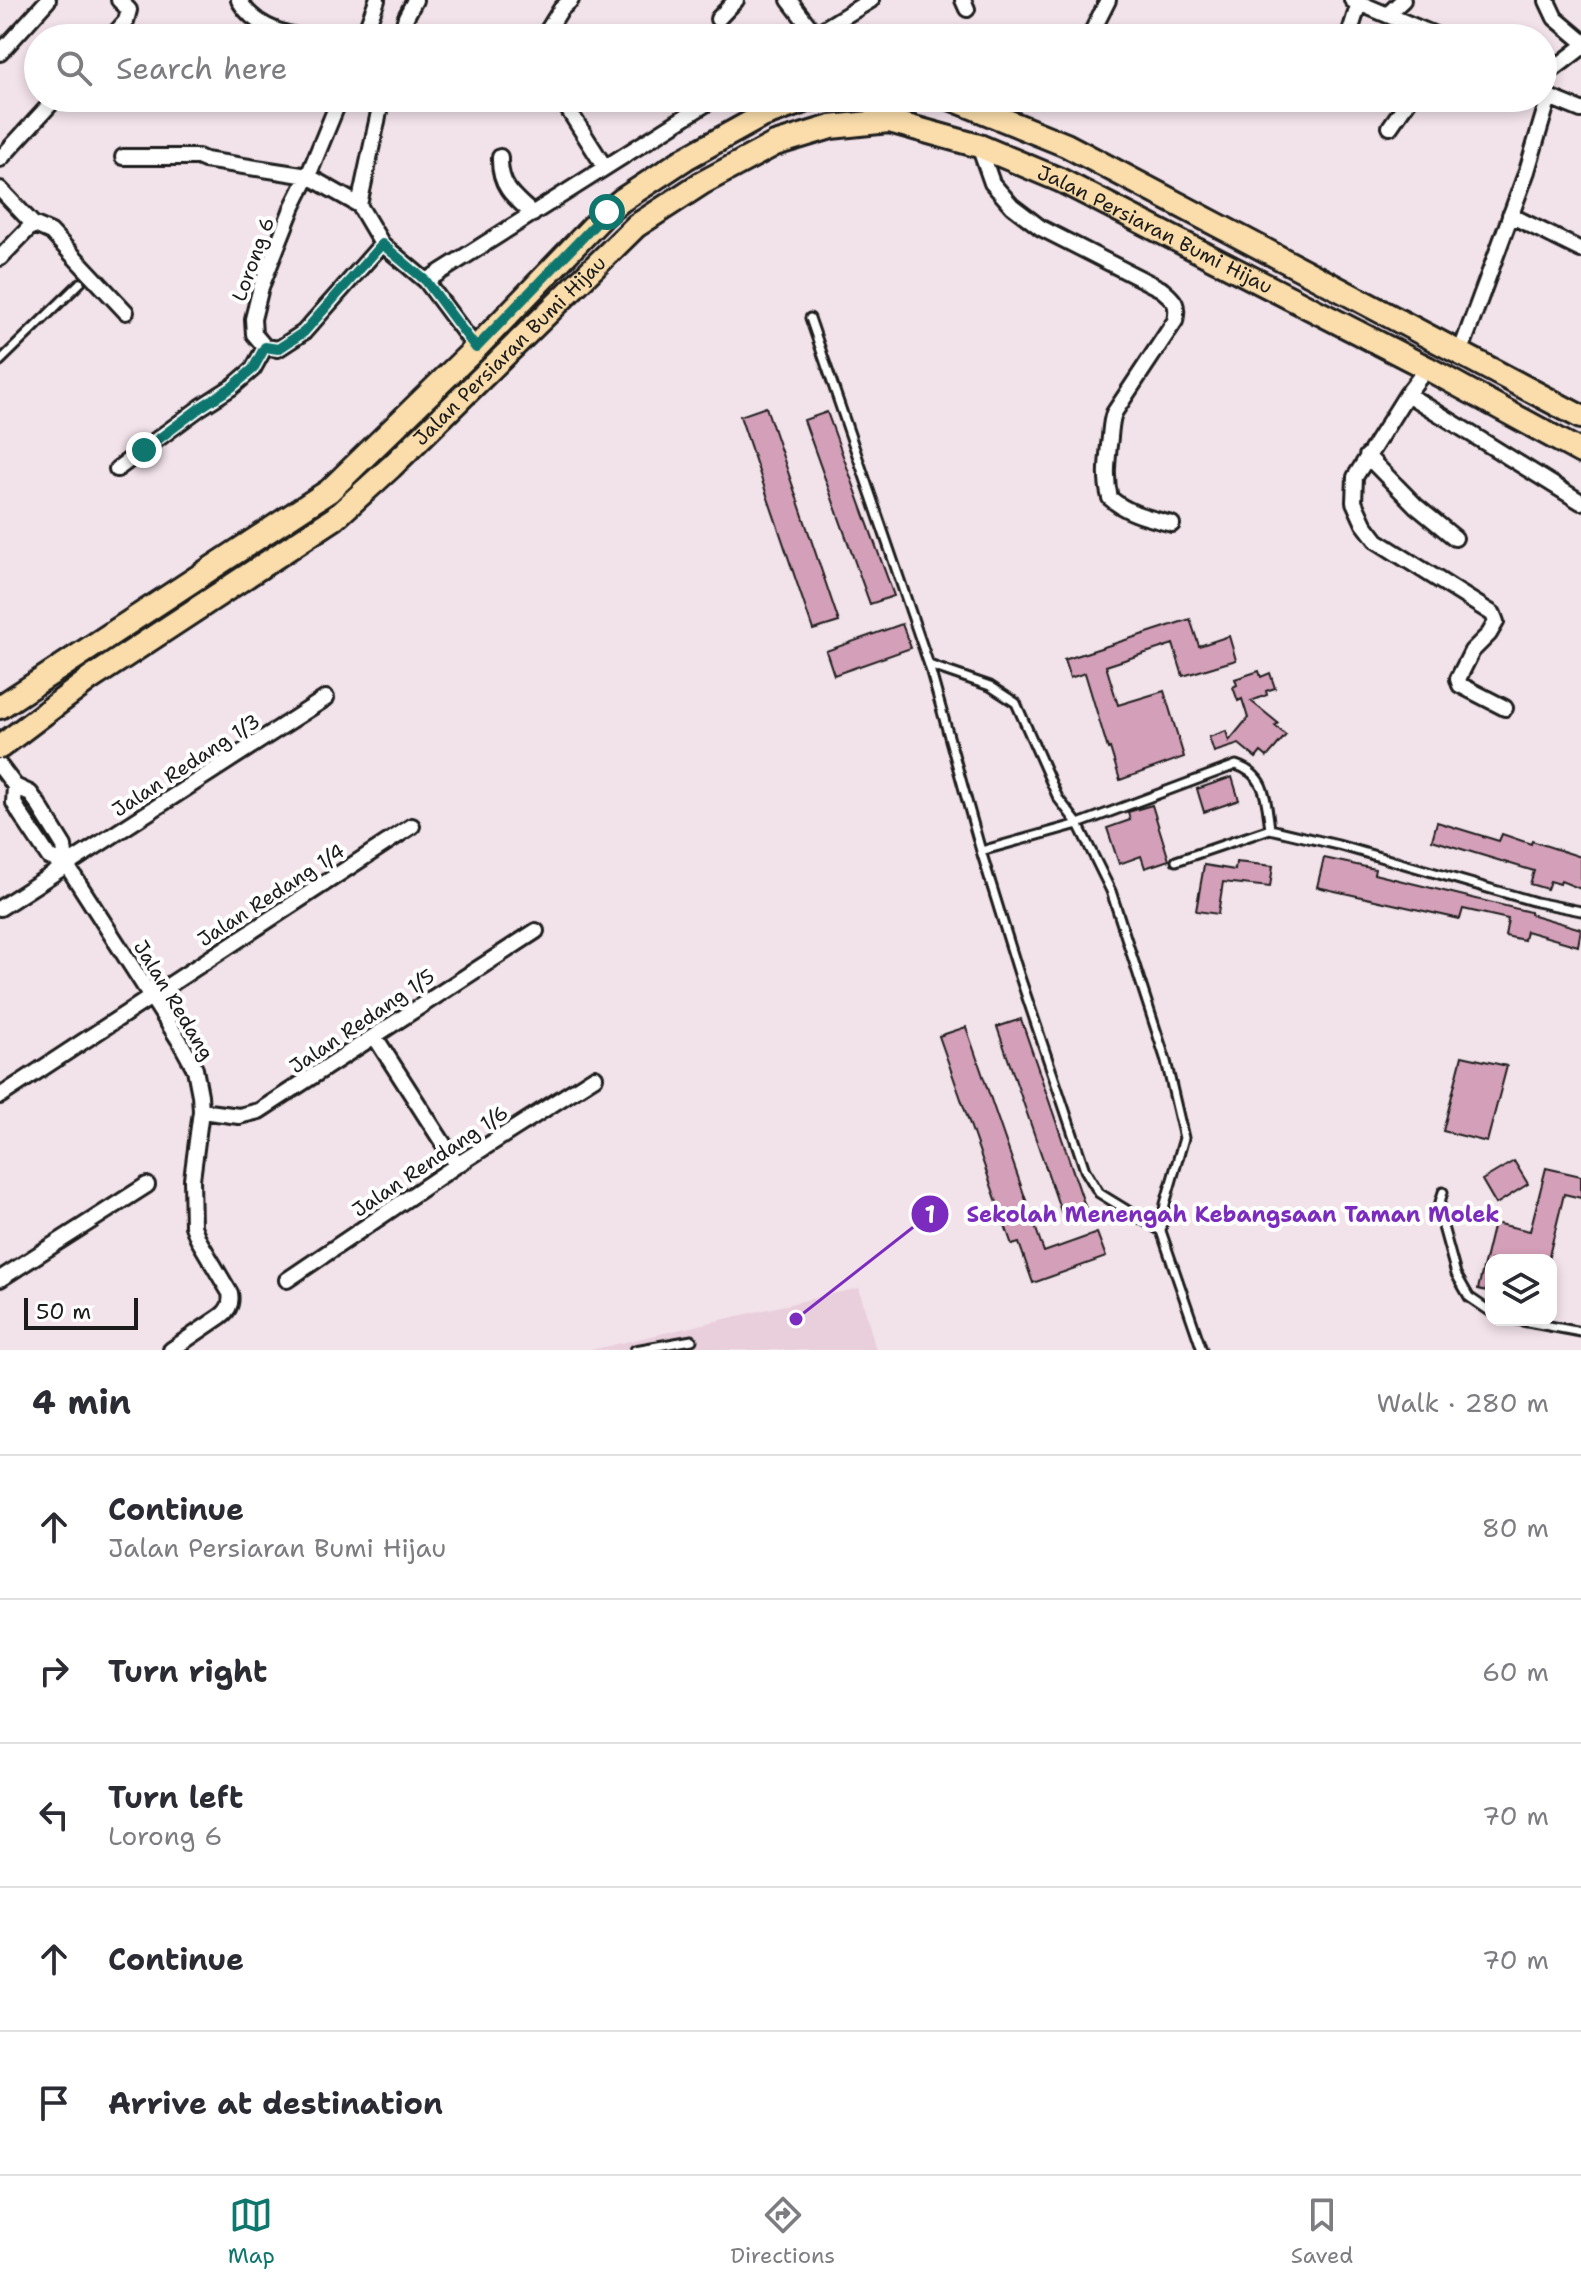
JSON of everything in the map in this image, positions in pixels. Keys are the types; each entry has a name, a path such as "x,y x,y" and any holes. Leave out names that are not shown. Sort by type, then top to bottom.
{"main road":[{"name":"Jalan Persiaran Bumi Hijau","path":"0,707 329,491 476,348 607,212 686,158 774,112"},
{"name":"Jalan Persiaran Bumi Hijau","path":"985,112 1066,145 1581,417"},
{"name":"Jalan Persiaran Bumi Hijau","path":"0,747 90,679 335,518 636,226 702,183 775,144 831,127 889,121 979,146 1060,180 1427,368 1581,452"},
{"path":"0,716 35,685"}],"street":[{"path":"26,24 48,0"},
{"path":"119,0 129,10 123,24"},
{"path":"239,0 245,10 265,24"},
{"path":"368,24 377,0"},
{"path":"404,24 415,0"},
{"path":"552,24 571,0"},
{"path":"718,19 736,0"},
{"path":"789,0 804,24"},
{"path":"832,24 871,0"},
{"path":"1096,24 1108,0"},
{"path":"1387,15 1403,0"},
{"path":"1351,24 1355,1 1409,24"},
{"path":"1547,1 1555,18 1581,40"},
{"path":"0,53 24,26"},
{"path":"1557,66 1581,48"},
{"path":"1557,99 1581,110"},
{"path":"0,159 43,112"},
{"name":"Lorong 6","path":"265,347 254,334 253,319 258,298 293,206 334,112"},
{"path":"359,205 379,112"},
{"path":"570,112 604,166"},
{"path":"426,281 692,112"},
{"path":"1390,127 1400,112"},
{"path":"1460,353 1527,171 1542,112"},
{"path":"979,146 992,183 1012,206 1041,228 1161,289 1175,301 1175,321 1114,413 1109,427 1106,470 1110,498 1120,507 1135,515 1172,524"},
{"path":"123,157 198,157 308,176 359,205 382,244 426,281 476,348"},
{"path":"500,157 499,172 507,188 533,214"},
{"path":"0,189 33,224 51,232 126,312"},
{"path":"1510,215 1581,250"},
{"path":"0,258 33,224"},
{"path":"117,469 232,387 253,369 265,347 278,349 304,332 382,244"},
{"path":"1427,368 1355,477 1354,502 1364,524 1377,541 1493,614 1496,622 1472,651 1458,679 1460,685 1470,692 1505,708"},
{"path":"1407,394 1581,502"},
{"path":"1367,456 1416,506 1455,538"},
{"name":"Jalan Redang 1/3","path":"0,908 326,698"},
{"name":"Jalan Redang","path":"0,766 15,786 14,803 21,815 49,857 66,864 191,1060 199,1081 201,1111 193,1169 193,1226 230,1293 230,1305 221,1316 171,1350"},
{"name":"Jalan Redang 1/4","path":"0,1096 412,826"},
{"name":"Jalan Redang 1/5","path":"201,1111 239,1116 259,1111 536,931"},
{"path":"375,1037 457,1165"},
{"name":"Jalan Rendang 1/6","path":"287,1280 457,1165 595,1077"},
{"path":"0,1279 147,1185"}],"lane":[{"path":"0,361 80,283"},
{"path":"810,318 929,665 981,851 1085,1170 1099,1193 1161,1231"},
{"path":"929,665 990,686 1016,703 1058,798 1078,824 1111,891 1166,1061 1184,1138 1165,1204 1161,1231 1202,1350"},
{"path":"981,851 1078,824 1236,765 1250,769 1262,785 1270,829"},
{"path":"1176,861 1270,829 1338,845 1536,902 1581,911"},
{"path":"1443,1192 1440,1216 1456,1274 1469,1297 1485,1308"},
{"path":"1549,1326 1581,1332"},
{"path":"635,1350 692,1340"}],"shaded area":[{"path":"859,1288 876,1350 591,1350"}],"building":[{"path":"766,407 839,622 813,630 740,416"},
{"path":"827,412 894,596 870,604 804,420"},
{"path":"1190,619 1199,646 1229,636 1236,660 1183,676 1173,644 1106,666 1118,705 1164,691 1184,757 1120,780 1085,673 1070,678 1064,660"},
{"path":"902,624 911,648 834,675 826,651"},
{"path":"1259,671 1261,677 1270,673 1275,688 1251,701 1278,723 1275,726 1286,735 1267,757 1261,752 1256,758 1239,744 1214,752 1209,737 1226,731 1229,741 1248,718 1242,699 1238,701 1233,687 1237,685 1235,679"},
{"path":"1232,777 1239,800 1204,812 1197,789"},
{"path":"1152,805 1169,860 1145,868 1141,856 1119,864 1107,828 1130,820 1128,812"},
{"path":"1437,822 1499,841 1502,834 1531,844 1532,841 1581,857 1581,889 1561,881 1560,884 1550,881 1547,889 1530,884 1534,871 1432,840"},
{"path":"1324,858 1375,869 1374,874 1530,912 1581,929 1578,946 1526,931 1524,940 1505,936 1508,919 1463,909 1460,919 1317,887"},
{"path":"1236,862 1273,866 1270,887 1223,882 1218,914 1196,911 1204,865 1235,870"},
{"path":"1021,1019 1087,1212 1064,1220 997,1027"},
{"path":"966,1027 1044,1252 1097,1233 1106,1257 1033,1283 1019,1243 1012,1245 939,1036"},
{"path":"1462,1056 1507,1066 1487,1142 1443,1131"},
{"path":"1514,1161 1528,1184 1496,1204 1482,1180"},
{"path":"1546,1168 1581,1176 1581,1198 1564,1194 1549,1254 1486,1254 1494,1223 1530,1231"},
{"path":"1485,1260 1485,1291 1478,1289"}],"place":[{"name":"Sekolah Menengah Kebangsaan Taman Molek","path":"796,1319"}],"route":[{"path":"144,450 232,387 253,369 265,347 278,349 304,332 382,244 426,281 476,348 607,212"}]}
